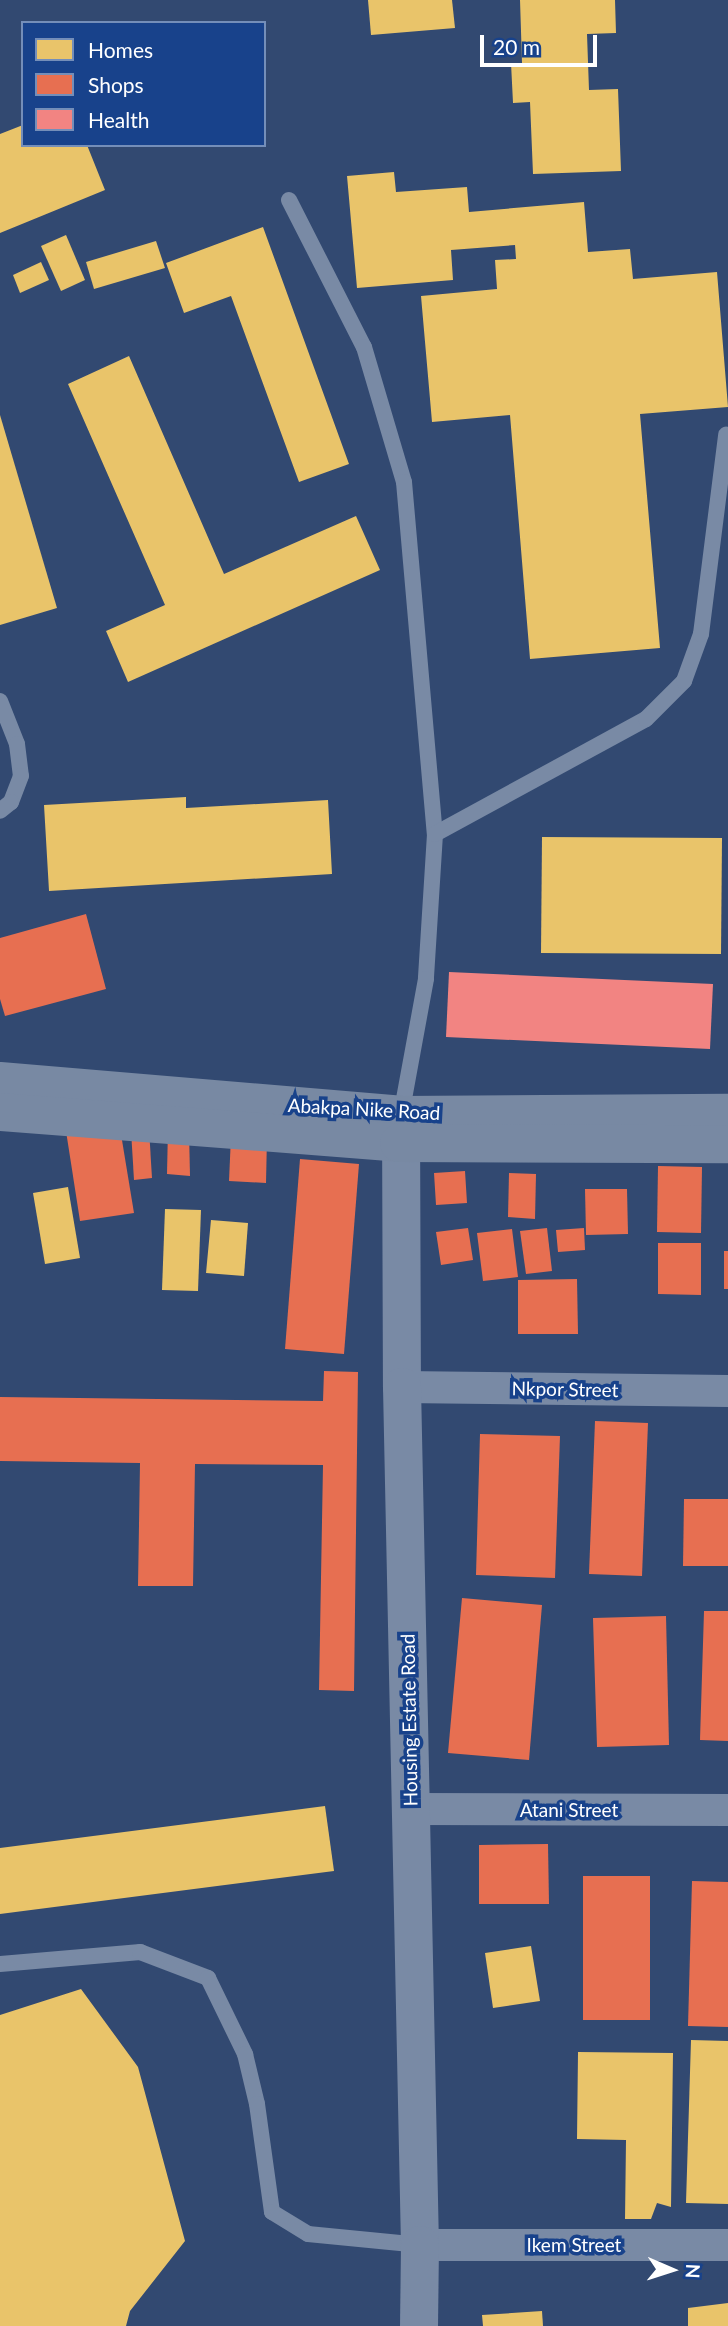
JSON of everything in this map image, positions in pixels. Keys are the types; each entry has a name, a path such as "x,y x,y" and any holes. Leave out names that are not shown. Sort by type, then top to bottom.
{"main road":[{"name":"Abakpa Nike Road","path":"0,1081 400,1129 728,1113"},
{"name":"Abakpa Nike Road","path":"0,1112 728,1144"}],"street":[{"name":"Housing Estate Road","path":"400,1129 402,1387 420,2245 419,2326"},
{"name":"Nkpor Street","path":"402,1387 728,1391"},
{"name":"Atani Street","path":"411,1810 728,1810"},
{"name":"Ikem Street","path":"420,2245 728,2245"}],"lane":[{"path":"289,201 364,347 404,482 435,834 426,979 400,1129"},
{"path":"435,834 646,719 684,681 701,634 726,435"},
{"path":"0,701 17,744 21,776 11,802 0,811"},
{"path":"0,1964 141,1952 208,1978 245,2054 257,2104 272,2212 285,2223 308,2234 420,2245"}],"building: Homes":[{"path":"368,0 452,0 455,28 371,35"},
{"path":"520,0 615,0 616,33 587,34 589,90 618,89 621,171 533,174 530,102 513,103 511,63 522,63"},
{"path":"21,126 21,147 88,147 105,190 0,233 0,134"},
{"path":"394,172 396,192 467,187 469,212 584,202 588,252 630,249 633,279 717,272 728,407 640,414 660,648 530,659 510,415 432,422 421,296 497,289 495,260 516,259 515,245 451,250 453,280 357,288 347,176"},
{"path":"263,227 349,464 299,482 231,296 184,313 166,263"},
{"path":"66,235 85,280 61,291 41,246"},
{"path":"156,241 165,268 94,289 86,262"},
{"path":"41,262 49,280 20,293 13,275"},
{"path":"129,356 224,574 356,516 380,570 128,682 106,631 165,605 68,384"},
{"path":"0,415 57,608 0,625"},
{"path":"186,797 186,808 328,800 332,874 49,891 44,805"},
{"path":"542,837 722,838 721,954 541,953"},
{"path":"68,1187 80,1258 45,1264 33,1193"},
{"path":"165,1209 201,1210 198,1291 162,1290"},
{"path":"211,1220 248,1223 244,1276 206,1273"},
{"path":"325,1806 334,1871 0,1914 0,1848"},
{"path":"531,1946 540,2001 493,2008 485,1953"},
{"path":"81,1989 138,2067 185,2241 130,2311 126,2326 0,2326 0,2015"},
{"path":"691,2040 728,2041 728,2204 686,2203"},
{"path":"578,2052 673,2053 671,2207 657,2203 651,2219 625,2219 626,2140 577,2139"},
{"path":"728,2303 728,2326 688,2326 688,2308"},
{"path":"542,2311 543,2326 483,2326 482,2315"}],"building: Shops":[{"path":"86,914 106,989 5,1016 0,999 0,938"},
{"path":"119,1122 134,1213 80,1221 66,1131"},
{"path":"168,1128 189,1131 190,1176 167,1174"},
{"path":"149,1129 152,1178 134,1180 131,1130"},
{"path":"231,1136 267,1137 266,1183 229,1181"},
{"path":"300,1159 359,1164 344,1354 285,1349"},
{"path":"658,1166 702,1167 701,1233 657,1232"},
{"path":"465,1171 467,1203 436,1205 434,1173"},
{"path":"509,1173 536,1174 535,1219 508,1217"},
{"path":"585,1189 627,1189 628,1234 586,1235"},
{"path":"468,1228 473,1260 441,1265 436,1232"},
{"path":"547,1228 552,1271 526,1274 520,1231"},
{"path":"584,1228 585,1250 558,1252 556,1230"},
{"path":"512,1229 518,1277 483,1281 477,1233"},
{"path":"658,1243 701,1243 701,1295 658,1294"},
{"path":"724,1251 728,1251 728,1289 724,1289"},
{"path":"577,1279 578,1334 518,1334 518,1280"},
{"path":"324,1371 358,1372 354,1691 319,1690 323,1465 195,1464 193,1586 138,1586 140,1463 0,1461 0,1397 323,1401"},
{"path":"595,1421 648,1423 642,1576 589,1574"},
{"path":"480,1434 560,1436 555,1578 476,1575"},
{"path":"684,1499 728,1499 728,1566 683,1566"},
{"path":"462,1598 542,1605 529,1760 448,1753"},
{"path":"704,1611 728,1611 728,1741 700,1740"},
{"path":"666,1616 669,1745 597,1747 593,1618"},
{"path":"548,1844 549,1904 479,1904 479,1845"},
{"path":"583,1876 650,1876 650,2020 583,2020"},
{"path":"692,1881 728,1882 728,2027 688,2026"}],"building: Health":[{"path":"449,972 713,984 710,1049 446,1037"}]}
